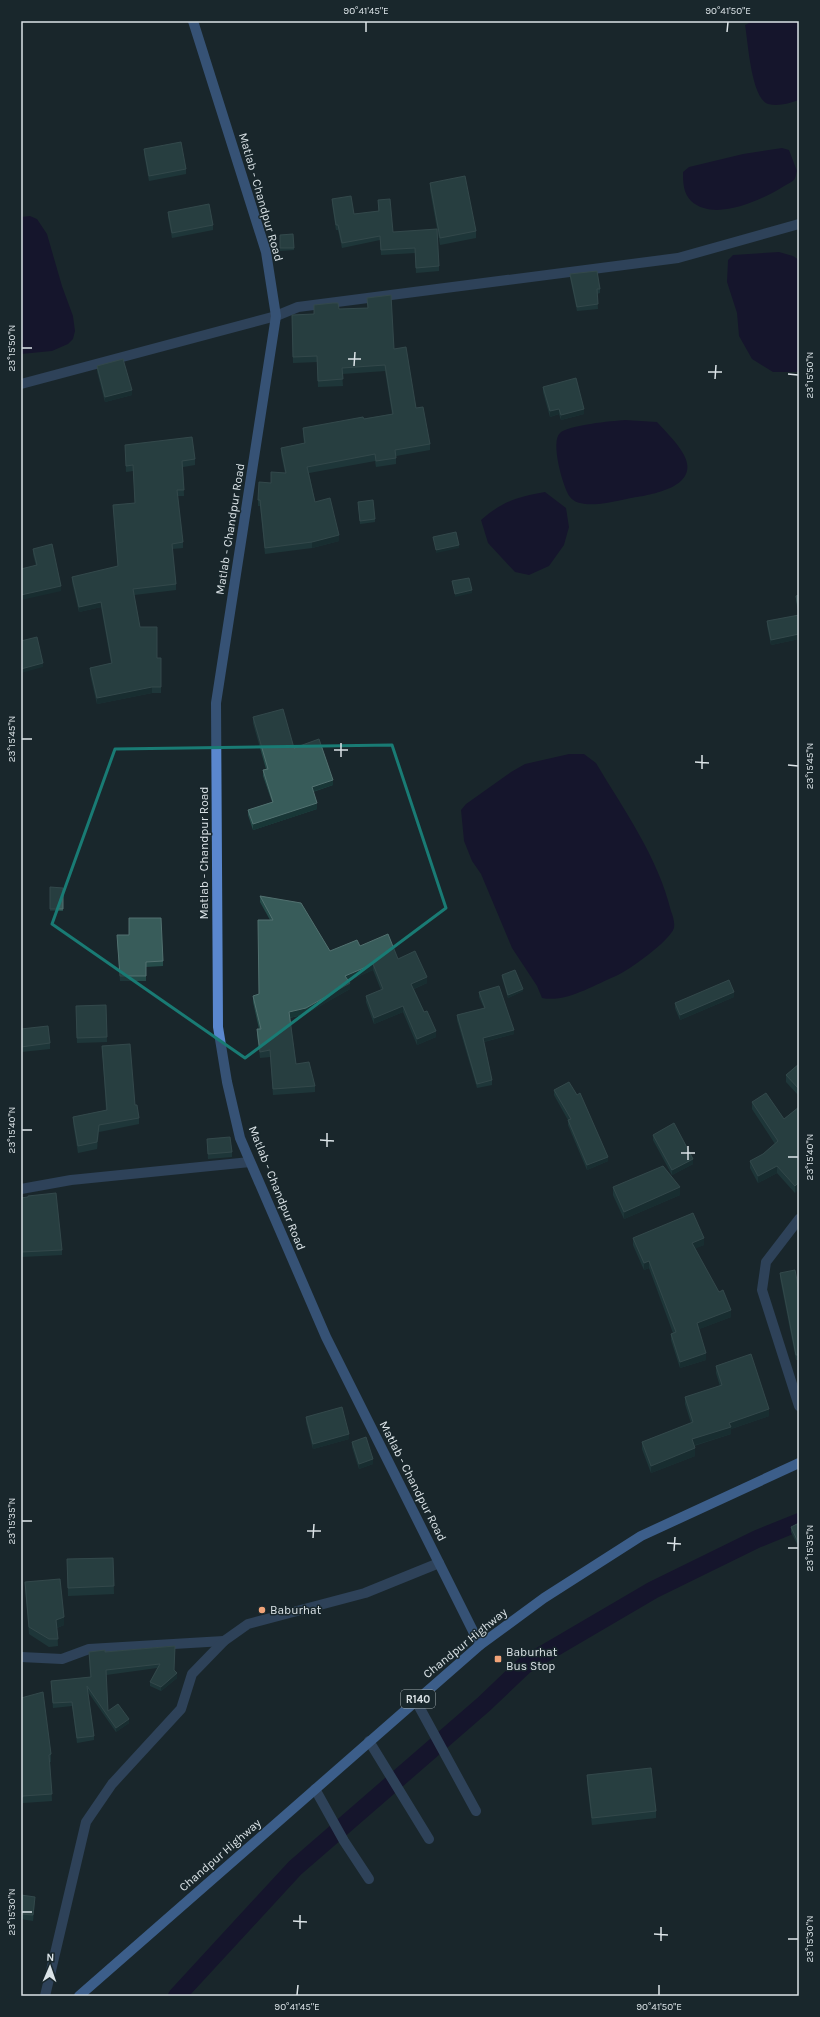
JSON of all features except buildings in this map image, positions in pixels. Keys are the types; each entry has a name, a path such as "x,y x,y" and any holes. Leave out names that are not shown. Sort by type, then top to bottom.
{"main road":[{"name":"Matlab - Chandpur Road","path":"193,21 266,252 276,316 216,703 218,1027 227,1082 238,1131 250,1162 326,1337 480,1645"},
{"name":"Chandpur Highway","path":"79,1996 480,1645 544,1598 641,1536 799,1463"}],"street":[{"path":"21,384 276,316 298,306 678,258 799,224"},
{"path":"21,1189 71,1180 250,1162"},
{"path":"799,1219 766,1262 762,1290 799,1406"},
{"path":"45,1996 86,1822 112,1784 181,1709 192,1674 224,1641 248,1624 365,1593 439,1563"},
{"path":"21,1657 62,1659 89,1649 224,1641"},
{"path":"416,1701 446,1753 476,1811"},
{"path":"369,1741 429,1839"},
{"path":"315,1789 344,1841 369,1879"}],"highlighted area":[{"path":"392,745 446,908 245,1058 52,924 115,749"}],"shaded area":[{"path":"753,21 799,21 799,100 776,105 768,104 762,100 751,69 745,25"},
{"path":"782,148 789,150 797,171 794,180 772,193 749,203 724,210 712,210 701,207 688,198 683,183 683,172 689,167 743,154"},
{"path":"30,216 37,219 47,234 62,286 73,316 75,331 73,339 68,344 52,351 21,354 21,217"},
{"path":"779,252 793,256 799,260 799,372 773,372 752,359 739,336 737,313 727,282 728,260 733,255"},
{"path":"625,420 657,422 675,441 684,455 687,466 686,475 680,482 671,487 650,495 598,504 585,504 574,501 567,492 561,475 556,445 557,438 560,433 572,428 601,422"},
{"path":"545,492 566,508 569,527 564,545 549,566 529,575 515,572 488,543 481,520 496,508 504,504 518,498"},
{"path":"569,754 584,754 596,763 618,798 639,834 658,872 673,917 674,928 671,934 657,948 622,973 570,996 551,999 542,998 537,986 512,948 481,874 472,861 464,841 461,810 466,804 511,772 525,764"}],"waterway":[{"path":"177,1996 295,1868 484,1704 525,1665 653,1590 757,1539 799,1522"}],"place":[{"name":"Baburhat","path":"262,1610"},
{"name":"Baburhat Bus Stop","path":"498,1659"}]}
